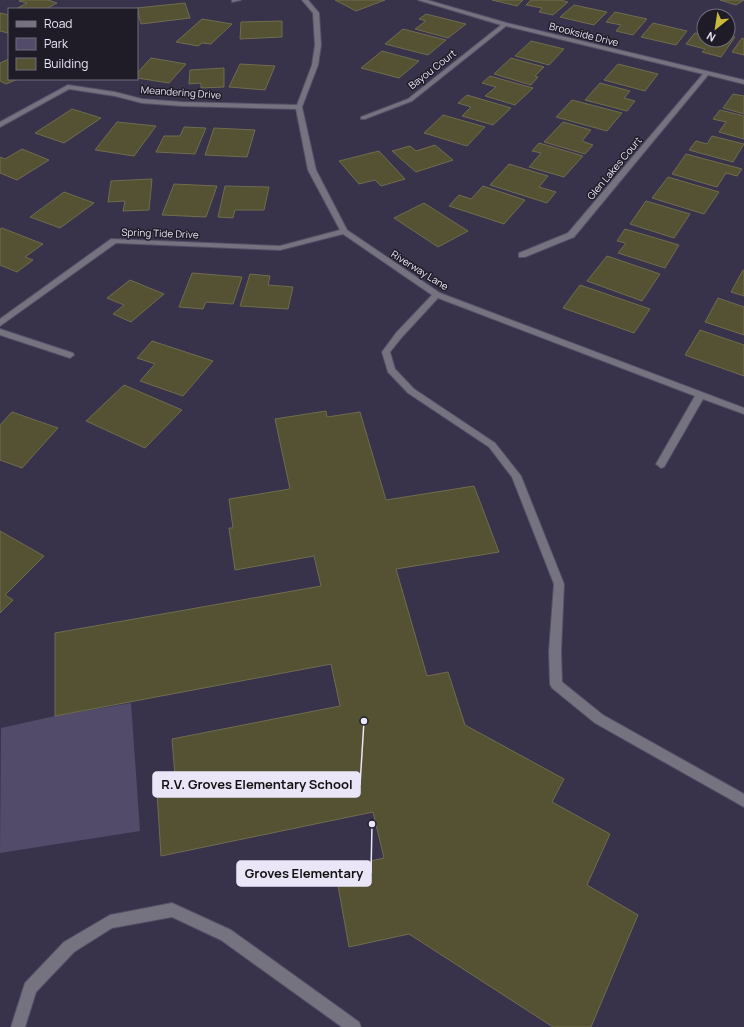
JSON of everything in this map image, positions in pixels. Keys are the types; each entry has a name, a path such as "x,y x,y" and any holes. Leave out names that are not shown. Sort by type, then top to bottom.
{"street":[{"path":"299,108 315,64 318,45 316,13 305,0"},
{"name":"Brookside Drive","path":"421,0 505,24 744,82"},
{"name":"Bayou Court","path":"363,118 410,100 505,24"},
{"name":"Glen Lakes Court","path":"522,255 571,235 707,74"},
{"name":"Meandering Drive","path":"0,125 68,87 115,94 142,101 182,104 299,108"},
{"name":"Riverway Lane","path":"299,108 312,170 344,232 437,295 744,411"},
{"name":"Spring Tide Drive","path":"0,323 114,241 280,248 344,232"},
{"path":"437,295 399,335 386,352 391,370 411,392 492,445 516,476 559,584 555,651 556,684 599,719 744,801"},
{"path":"0,332 70,355"},
{"path":"660,464 701,394"},
{"path":"18,1027 30,988 69,947 110,922 172,910 226,935 354,1027"}],"green space":[{"path":"131,703 140,831 0,853 1,728 55,716"}],"building":[{"path":"48,0 57,3 48,8 18,8 27,3 19,1"},
{"path":"335,0 385,0 356,11"},
{"path":"492,0 523,0 517,6"},
{"path":"531,0 560,0 568,2 553,15 539,12 542,8 526,5"},
{"path":"720,0 744,0 736,5"},
{"path":"185,3 190,18 141,24 137,8"},
{"path":"574,5 607,12 594,25 560,17"},
{"path":"615,12 647,19 633,35 616,31 621,25 606,22"},
{"path":"0,13 8,15 8,33 0,31"},
{"path":"426,14 466,24 448,38 415,29 426,21 419,19"},
{"path":"202,19 232,24 211,44 202,43 198,46 176,42"},
{"path":"282,21 282,37 240,39 241,22"},
{"path":"653,23 687,31 676,45 641,37"},
{"path":"403,29 446,40 428,55 385,44"},
{"path":"695,33 696,33 696,47 686,44"},
{"path":"742,38 744,39 744,55 732,52"},
{"path":"531,41 564,49 549,65 515,56"},
{"path":"701,48 727,48 721,57 702,52 705,49"},
{"path":"382,51 419,61 399,78 361,68"},
{"path":"151,58 186,64 169,83 138,78 138,72"},
{"path":"511,58 544,67 535,76 538,77 531,85 494,74"},
{"path":"8,59 8,80 16,80 6,84 0,81 0,63"},
{"path":"240,64 275,66 265,90 229,87"},
{"path":"618,64 658,74 645,91 604,80"},
{"path":"224,68 224,87 201,88 201,83 189,84 190,70"},
{"path":"490,76 533,88 515,105 485,96 496,87 482,83"},
{"path":"600,83 630,91 624,98 635,101 627,111 585,100"},
{"path":"733,94 744,96 744,114 723,108"},
{"path":"467,95 511,108 493,125 462,116 471,107 458,103"},
{"path":"572,100 622,113 607,131 556,117"},
{"path":"72,109 101,118 64,143 35,133"},
{"path":"720,110 744,116 744,139 719,132 726,122 713,119"},
{"path":"443,115 485,127 467,146 424,133"},
{"path":"117,122 156,126 134,156 95,150"},
{"path":"563,122 591,130 582,141 593,145 585,154 544,142"},
{"path":"184,127 206,128 195,154 156,152 164,136 180,136"},
{"path":"214,128 255,130 247,157 205,155"},
{"path":"712,136 744,144 733,162 689,150 696,141 707,144"},
{"path":"539,143 583,156 564,177 529,167 541,153 532,151"},
{"path":"435,145 453,160 416,172 392,151 410,146 416,151"},
{"path":"22,149 49,160 17,180 0,173 0,157 5,159"},
{"path":"379,151 405,179 381,186 375,180 359,184 339,161"},
{"path":"686,154 742,169 737,176 726,173 717,187 672,174"},
{"path":"509,164 548,176 539,187 556,192 547,203 490,185"},
{"path":"668,177 719,192 704,214 652,198"},
{"path":"152,179 149,210 123,211 125,201 108,202 111,181"},
{"path":"174,184 217,186 206,217 162,215"},
{"path":"225,186 269,187 264,210 235,210 233,218 218,217"},
{"path":"483,186 525,200 504,224 449,206 459,195 471,199"},
{"path":"64,192 94,203 60,228 30,217"},
{"path":"646,201 690,214 674,238 630,224"},
{"path":"424,203 468,231 438,247 394,218"},
{"path":"2,228 43,244 25,257 33,260 17,272 0,265 0,229"},
{"path":"625,229 679,245 665,268 618,253 626,243 617,241"},
{"path":"607,256 660,274 642,301 587,281"},
{"path":"744,270 744,296 731,292"},
{"path":"192,273 242,277 233,304 206,302 203,309 179,307"},
{"path":"250,274 270,276 268,285 293,287 288,309 240,306"},
{"path":"130,280 164,294 131,322 113,314 124,305 107,298"},
{"path":"580,285 650,309 634,333 563,308"},
{"path":"718,298 744,307 744,335 705,322"},
{"path":"700,330 744,345 744,376 685,355"},
{"path":"152,341 213,361 183,396 140,381 155,364 137,358"},
{"path":"124,385 182,410 145,448 86,421"},
{"path":"326,411 327,417 360,412 386,500 474,486 499,552 396,569 427,676 448,672 465,725 564,779 552,802 610,834 587,885 638,915 591,1027 553,1027 409,934 349,947 335,869 384,858 373,812 161,856 157,792 176,788 172,739 340,706 331,664 55,716 55,633 321,586 314,556 235,570 229,528 233,528 229,499 290,489 275,419"},
{"path":"12,412 58,428 22,468 0,460 0,425"},
{"path":"0,531 44,556 5,595 13,600 0,613"}],"place":[{"name":"R.V. Groves Elementary School","path":"364,721"},
{"name":"Groves Elementary","path":"372,824"}]}
